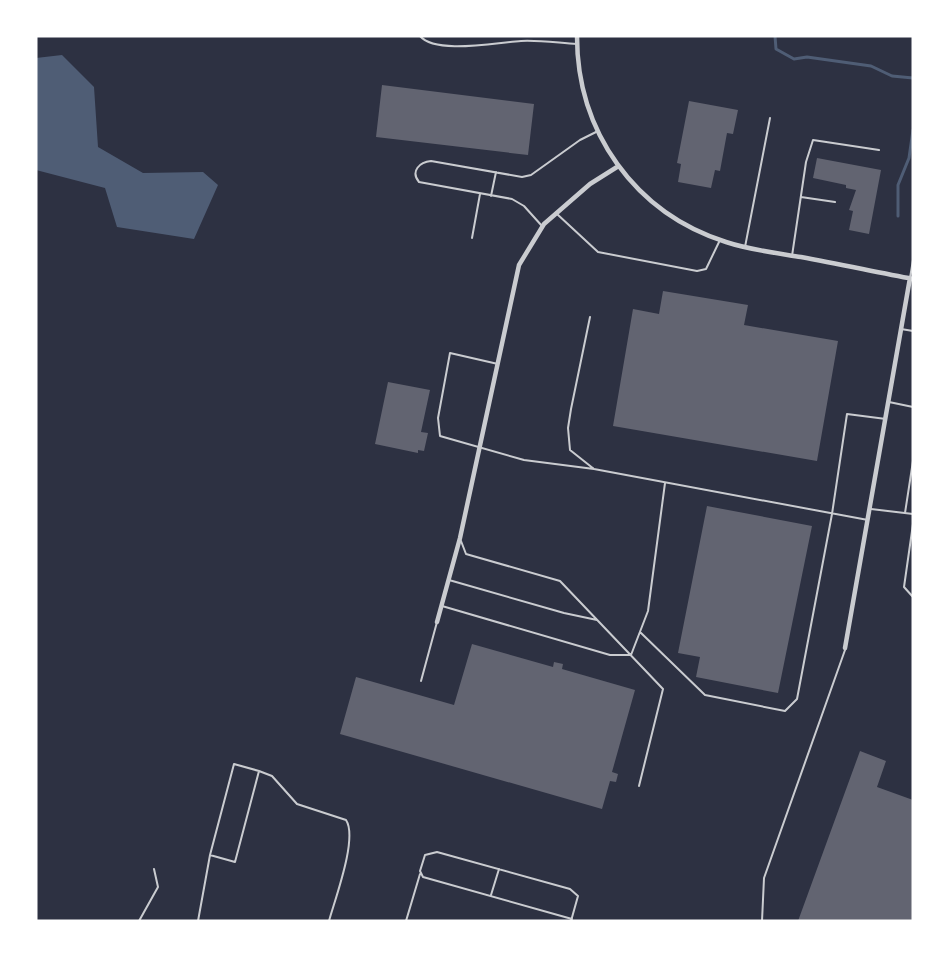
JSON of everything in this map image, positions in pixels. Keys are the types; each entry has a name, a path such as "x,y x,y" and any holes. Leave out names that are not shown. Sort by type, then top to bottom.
{"street":[{"path":"577,36 581,77 598,131 617,167 660,209 684,224 720,240 745,247 912,279 901,329 845,648"},
{"path":"437,622 460,538 498,364 514,277 524,254 542,226 590,184 617,167"}],"lane":[{"path":"420,36 432,43 479,46 535,42 577,44"},
{"path":"535,42 536,36"},
{"path":"745,247 770,118"},
{"path":"542,226 518,202 419,182 416,174 418,166 422,162 431,161 522,177 531,175 580,140 598,131"},
{"path":"792,256 813,140 879,150"},
{"path":"491,196 496,172"},
{"path":"472,238 480,194"},
{"path":"801,197 835,202"},
{"path":"556,212 598,252 608,256 697,271 706,269 720,240"},
{"path":"912,279 913,260"},
{"path":"590,316 568,428 570,450 594,469"},
{"path":"901,329 913,331"},
{"path":"498,364 450,353 438,418 440,436 524,460 594,469 868,519"},
{"path":"888,402 913,406"},
{"path":"640,632 705,695 785,711 797,699 832,514 847,414 886,419"},
{"path":"904,513 913,461"},
{"path":"631,655 648,611 665,483"},
{"path":"870,508 913,514"},
{"path":"913,524 904,587 913,597"},
{"path":"460,538 466,554 560,581 663,689 639,786"},
{"path":"449,580 564,613 597,620"},
{"path":"442,606 610,655 631,655"},
{"path":"421,681 437,622"},
{"path":"762,921 764,878 845,648"},
{"path":"198,921 210,855 234,764 272,777 297,804 346,820 351,832 329,921"},
{"path":"210,855 235,862 259,771"},
{"path":"406,921 425,855 431,851 570,889 578,896 571,920 420,874"},
{"path":"139,921 158,887 154,868"},
{"path":"491,896 499,869"}],"water":[{"path":"62,55 94,87 98,147 143,173 203,172 218,185 194,239 117,227 105,188 36,170 36,58"}],"building":[{"path":"382,85 534,104 528,155 376,137"},
{"path":"689,101 738,110 733,134 727,133 720,171 715,170 711,188 678,182 681,164 677,163"},
{"path":"817,158 881,170 869,234 849,230 853,211 849,210 856,190 846,188 846,185 813,178"},
{"path":"663,291 748,305 744,325 838,341 817,461 613,426 633,309 659,314"},
{"path":"388,382 430,390 421,432 428,433 424,451 418,450 418,453 375,444"},
{"path":"707,506 812,526 778,693 696,677 700,657 678,653"},
{"path":"472,644 553,667 554,662 563,664 562,669 635,690 612,772 618,774 616,782 610,781 602,809 340,734 356,677 454,705"},
{"path":"860,751 886,761 877,787 913,800 913,921 798,921"}],"waterway":[{"path":"775,36 776,49 794,59 807,57 871,66 892,76 913,78"},
{"path":"898,216 898,185 909,158 913,130"}]}
